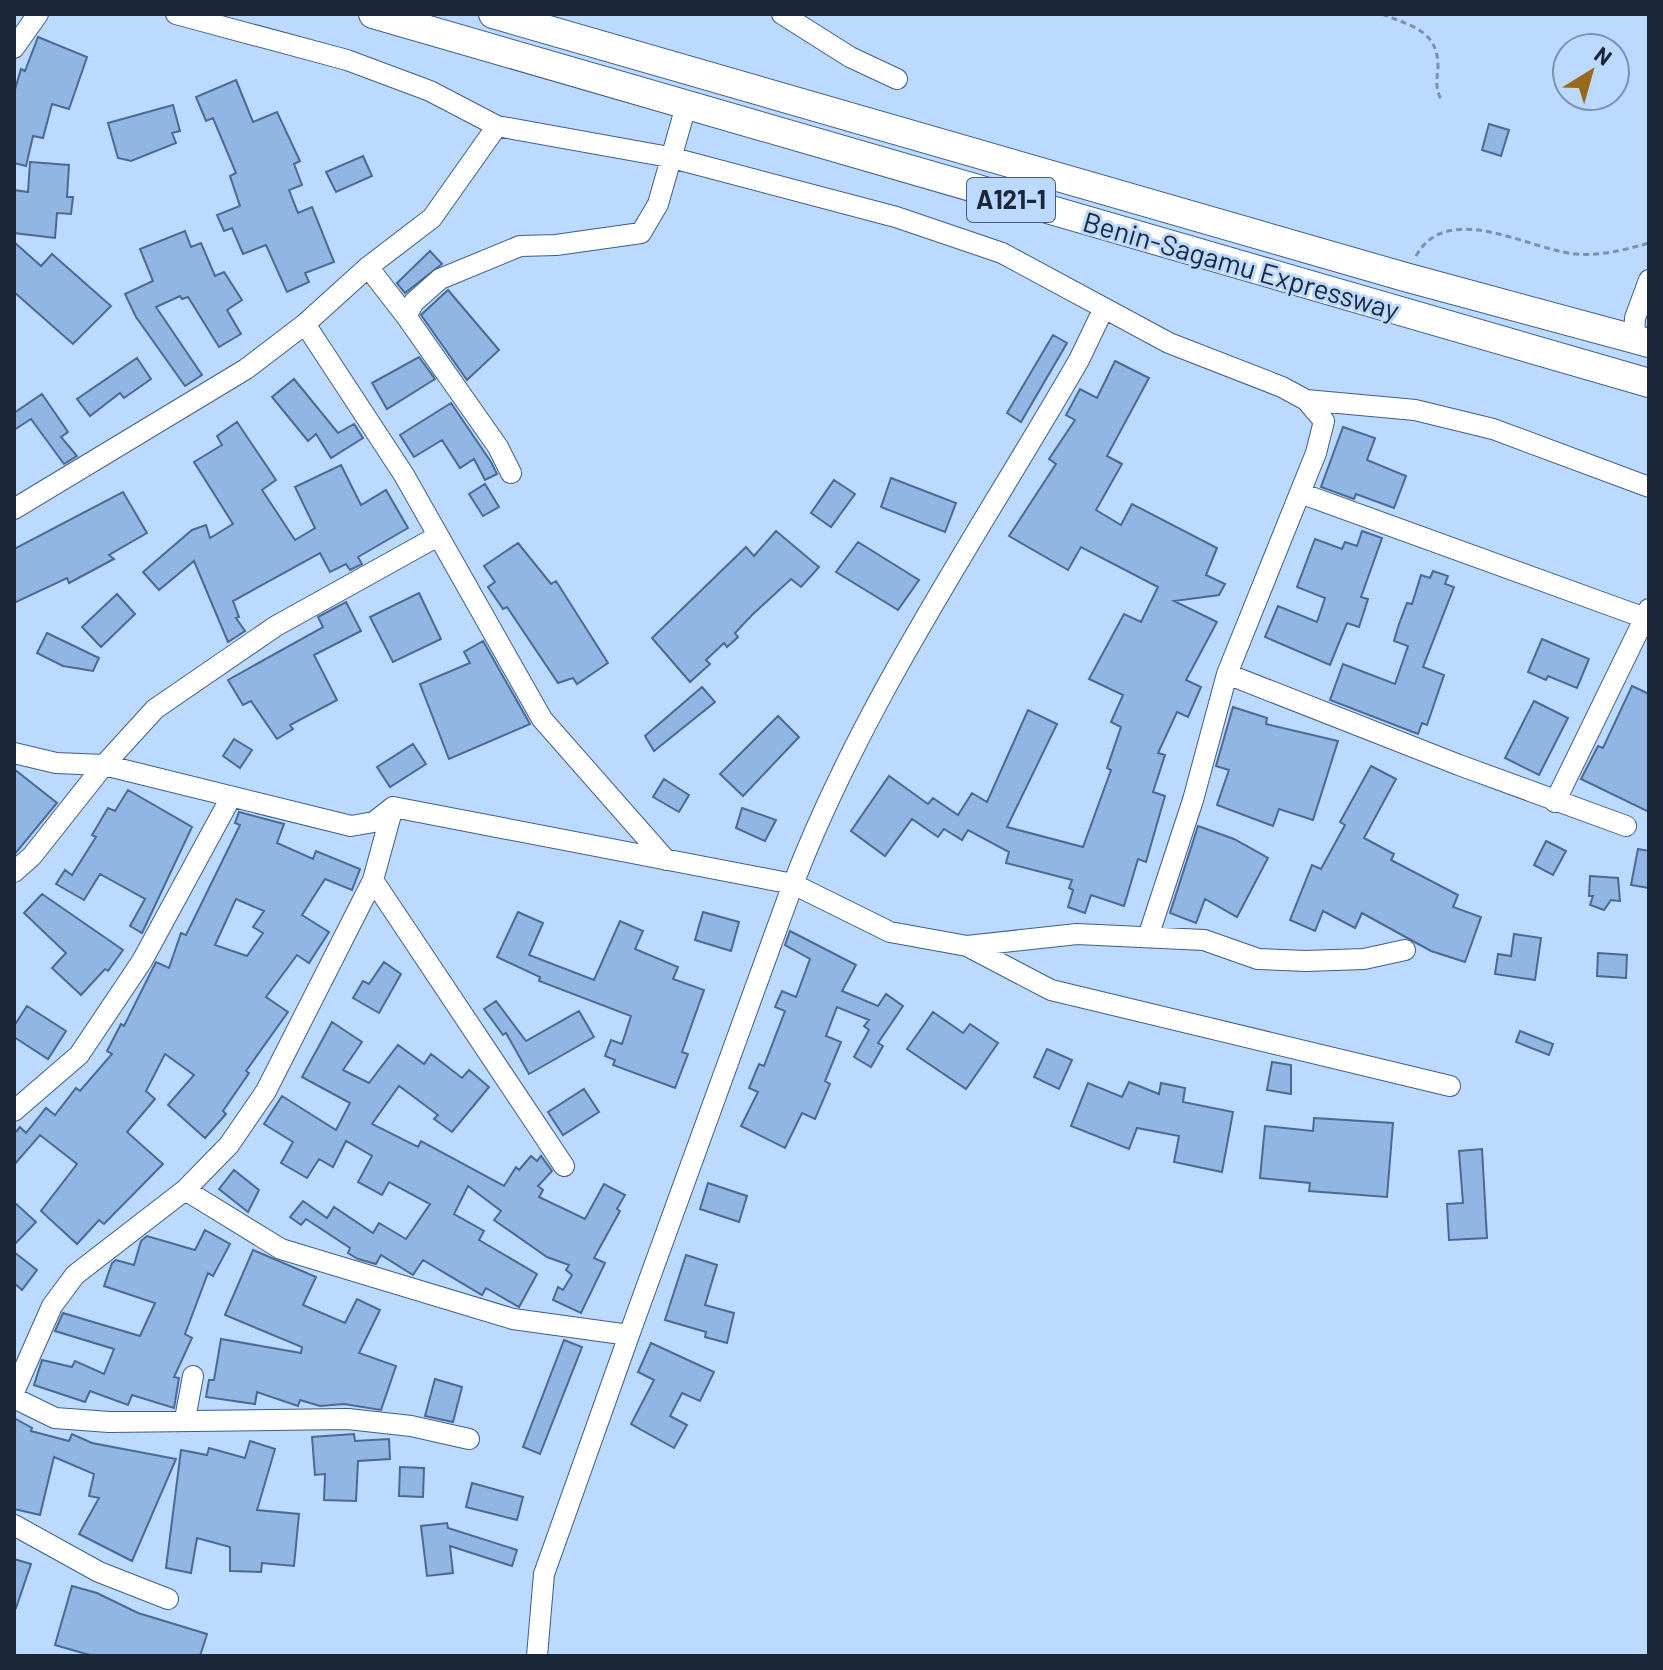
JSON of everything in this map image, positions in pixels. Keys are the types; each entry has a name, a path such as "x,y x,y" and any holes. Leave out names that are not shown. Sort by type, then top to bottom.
{"highway":[{"name":"Benin-Sagamu Expressway","path":"373,14 1649,383"},
{"name":"Benin-Sagamu Expressway","path":"493,14 1405,277 1641,341"}],"street":[{"path":"14,48 38,14"},
{"path":"176,14 347,60 430,91 497,126 669,157 896,217 1002,253 1169,343 1306,400 1415,410 1493,429 1649,487"},
{"path":"782,14 850,57 897,79"},
{"path":"406,316 414,302 440,279 520,246 556,245 641,233 658,204 686,106"},
{"path":"14,509 246,369 305,324 368,267 432,218 497,126"},
{"path":"368,267 498,447 511,473"},
{"path":"1641,341 1635,318 1649,280"},
{"path":"537,1656 544,1574 793,884 940,613 1074,384 1103,310"},
{"path":"305,324 404,475 542,719 666,860"},
{"path":"1148,937 1193,800 1227,674 1300,493 1324,421 1306,400"},
{"path":"1300,493 1647,614 1555,802"},
{"path":"14,872 32,856 104,765 155,709 276,626 438,536"},
{"path":"1227,674 1555,802 1626,826"},
{"path":"14,753 56,763 104,765 230,799 351,826 374,822 393,807 793,884 890,932 967,946 1077,934 1204,940 1258,959 1364,959 1405,950"},
{"path":"14,1111 79,1055 142,961 230,799"},
{"path":"14,1392 52,1306 75,1275 185,1190 229,1145 266,1091 373,880 393,807"},
{"path":"373,880 564,1166"},
{"path":"967,946 1051,990 1450,1086"},
{"path":"185,1190 281,1249 513,1319 629,1335"},
{"path":"185,1419 193,1376"},
{"path":"14,1398 55,1418 109,1422 348,1419 411,1426 469,1439"},
{"path":"14,1525 99,1572 168,1599"}],"path":[{"path":"1382,14 1425,31 1436,45 1436,91 1441,99"},
{"path":"1405,277 1424,242 1458,228 1573,254 1607,255 1649,243"}],"building":[{"path":"38,37 87,57 69,109 52,104 43,138 33,136 26,166 14,163 14,93 21,69 25,71"},
{"path":"236,80 253,122 277,112 300,161 294,164 302,185 289,190 298,213 312,207 334,262 305,273 309,282 287,292 266,245 243,254 232,228 224,231 217,215 240,206 230,176 236,173 213,118 206,121 196,97"},
{"path":"173,105 180,131 172,133 176,143 131,161 118,158 108,123"},
{"path":"1489,124 1509,130 1501,156 1482,150"},
{"path":"363,156 372,176 336,192 326,172"},
{"path":"30,162 69,165 67,197 73,197 71,214 57,213 55,238 14,233 14,190 28,192"},
{"path":"185,231 191,247 201,243 215,276 224,272 242,300 227,310 241,334 219,347 188,297 182,299 180,296 156,307 202,375 185,386 136,317 125,294 153,281 140,249"},
{"path":"14,242 41,266 52,254 111,306 73,344 14,292"},
{"path":"430,251 442,264 405,293 397,283"},
{"path":"448,290 499,350 467,380 421,315"},
{"path":"1053,335 1067,343 1021,422 1007,413"},
{"path":"419,357 435,379 387,409 372,383"},
{"path":"137,358 151,379 124,398 120,393 90,416 77,399"},
{"path":"1115,361 1149,378 1107,456 1122,464 1096,510 1121,525 1132,504 1217,548 1206,575 1225,584 1219,595 1174,601 1217,622 1186,680 1201,687 1188,717 1177,712 1158,753 1165,755 1153,792 1165,796 1146,862 1138,859 1124,906 1091,895 1085,913 1068,907 1073,890 1069,888 1072,880 1006,863 1009,852 968,830 962,840 944,829 938,837 912,819 885,856 851,831 889,776 928,804 933,798 958,815 972,793 987,802 1028,710 1057,724 1007,827 1083,847 1111,770 1107,768 1121,727 1111,722 1123,695 1089,679 1124,614 1141,622 1158,587 1081,547 1068,570 1009,536 1056,464 1049,459 1075,420 1066,415 1080,389 1097,398"},
{"path":"294,379 338,433 354,424 363,438 331,458 316,434 308,441 272,397"},
{"path":"42,394 68,432 61,437 77,456 64,464 31,419 14,430 14,413"},
{"path":"451,403 497,474 485,480 474,459 460,468 442,440 414,457 400,435"},
{"path":"237,422 276,480 262,490 295,540 315,528 295,487 341,465 361,505 386,490 408,528 358,557 362,564 350,570 346,564 330,572 320,553 233,601 239,617 236,618 245,631 228,642 194,561 159,590 143,572 192,530 206,525 210,538 233,524 194,462 222,445 217,436"},
{"path":"1343,427 1375,438 1367,460 1406,476 1394,508 1356,494 1354,499 1321,487"},
{"path":"891,478 956,503 945,532 881,507"},
{"path":"834,480 855,494 831,527 811,513"},
{"path":"485,484 499,507 483,516 469,494"},
{"path":"123,492 147,533 109,555 114,559 69,583 67,578 14,603 14,549"},
{"path":"776,531 819,567 801,587 791,579 735,633 738,637 727,647 724,643 706,660 710,664 690,682 652,638 746,547 754,556"},
{"path":"1362,531 1382,538 1361,597 1368,599 1359,627 1347,623 1330,665 1265,637 1278,606 1317,622 1325,598 1297,587 1315,539 1342,549 1345,542 1357,546"},
{"path":"858,542 919,580 898,610 836,572"},
{"path":"518,543 551,584 556,581 608,663 577,684 573,678 558,683 507,607 503,609 488,587 495,582 484,566"},
{"path":"1433,571 1448,576 1445,584 1454,587 1423,667 1444,675 1427,725 1422,723 1418,734 1330,700 1343,664 1395,684 1408,646 1394,641 1399,624 1407,603 1412,604 1421,575 1430,578"},
{"path":"419,593 441,639 393,662 370,617"},
{"path":"117,594 135,614 101,647 82,627"},
{"path":"346,602 361,631 314,655 337,700 290,725 293,729 277,739 251,701 243,705 228,680 323,627 318,617"},
{"path":"47,633 99,658 93,671 63,666 37,653"},
{"path":"1542,639 1589,659 1577,688 1548,676 1546,680 1528,672"},
{"path":"483,641 530,724 449,759 420,684 470,663 464,652"},
{"path":"1632,686 1649,694 1649,812 1581,779 1598,746 1603,748"},
{"path":"702,687 715,702 654,751 645,736"},
{"path":"1534,701 1568,718 1539,775 1505,758"},
{"path":"1233,707 1267,718 1266,724 1338,741 1313,820 1279,809 1273,826 1217,805 1229,770 1216,766"},
{"path":"778,716 799,737 743,796 720,774"},
{"path":"234,739 252,750 240,768 223,756"},
{"path":"413,744 426,764 390,787 377,767"},
{"path":"1371,766 1396,779 1364,838 1394,854 1391,860 1458,895 1453,907 1481,917 1465,962 1431,951 1362,913 1355,928 1323,911 1315,931 1290,920 1312,865 1321,869 1345,825 1340,822"},
{"path":"14,769 57,803 14,855"},
{"path":"664,779 689,795 679,812 653,797"},
{"path":"128,790 192,827 142,933 130,926 145,899 100,874 84,900 56,884 65,870 72,875 96,837 92,835 108,808 115,811"},
{"path":"742,808 776,820 765,841 736,828"},
{"path":"239,812 284,824 277,843 313,859 316,851 360,869 352,890 325,879 302,915 329,932 309,963 297,955 266,997 288,1012 246,1071 249,1073 223,1111 226,1114 205,1138 168,1105 194,1075 165,1054 146,1091 155,1099 127,1132 163,1164 104,1224 99,1220 77,1244 41,1211 77,1164 40,1135 14,1165 14,1134 20,1127 26,1133 46,1108 55,1115 76,1088 80,1091 112,1054 107,1051 121,1024 124,1026 156,962 169,968 181,933 186,935 240,825 235,823","holes":["236,899 264,911 253,927 263,933 247,956 215,945"]},
{"path":"1198,826 1234,839 1268,858 1237,917 1205,899 1196,923 1170,913"},
{"path":"1546,841 1566,851 1553,875 1534,865"},
{"path":"1638,849 1649,851 1649,888 1631,885"},
{"path":"1590,876 1618,878 1620,901 1611,900 1604,910 1590,905 1593,896 1589,896"},
{"path":"42,894 123,950 108,971 105,969 81,995 52,968 66,953 24,913"},
{"path":"518,912 543,923 529,955 594,980 620,921 643,931 635,949 678,967 673,979 704,990 682,1052 688,1054 675,1088 613,1065 615,1060 605,1056 611,1040 622,1044 631,1016 539,981 540,977 497,957"},
{"path":"703,912 739,922 731,951 695,940"},
{"path":"790,931 856,965 842,991 878,1006 886,994 903,1006 878,1043 883,1046 871,1067 854,1057 869,1030 864,1026 869,1020 837,1007 826,1036 841,1042 825,1081 830,1084 815,1119 802,1113 785,1148 741,1126 758,1092 749,1088 759,1064 764,1066 785,1011 775,1007 782,991 796,997 810,959 785,945"},
{"path":"1514,934 1541,938 1535,980 1495,974 1498,954 1511,956"},
{"path":"1598,953 1627,955 1626,978 1597,976"},
{"path":"384,962 401,974 379,1013 353,998 363,981 369,984"},
{"path":"496,1001 526,1041 579,1011 594,1037 529,1074 506,1033 503,1035 484,1009"},
{"path":"27,1006 66,1031 48,1059 14,1037 14,1026"},
{"path":"933,1012 963,1033 970,1024 998,1043 966,1089 907,1049"},
{"path":"332,1022 362,1042 343,1070 369,1083 398,1045 424,1064 431,1054 462,1078 469,1070 489,1087 452,1132 434,1119 438,1115 399,1086 372,1124 418,1147 421,1141 504,1186 516,1167 519,1170 531,1156 537,1161 541,1156 552,1171 538,1186 543,1190 539,1197 585,1219 604,1184 625,1195 617,1209 620,1211 594,1258 605,1263 581,1313 553,1300 558,1287 563,1290 572,1275 566,1270 569,1265 547,1257 494,1220 501,1211 468,1186 454,1214 484,1231 479,1240 537,1274 519,1307 486,1288 482,1295 423,1260 413,1275 381,1255 376,1264 358,1259 348,1253 350,1248 306,1219 301,1225 290,1217 303,1201 327,1218 334,1207 373,1233 379,1223 406,1239 430,1204 389,1182 382,1195 358,1182 372,1156 346,1141 333,1167 319,1159 307,1178 281,1163 293,1142 264,1124 282,1096 336,1130 350,1103 302,1077"},
{"path":"1520,1031 1553,1044 1549,1055 1516,1042"},
{"path":"1047,1049 1072,1060 1059,1089 1034,1077"},
{"path":"1272,1062 1291,1065 1291,1094 1267,1090"},
{"path":"1129,1082 1159,1094 1161,1083 1185,1088 1183,1102 1233,1112 1222,1172 1174,1162 1179,1136 1137,1128 1129,1149 1071,1126 1088,1083 1122,1097"},
{"path":"584,1089 599,1112 563,1135 548,1112"},
{"path":"1314,1118 1393,1123 1387,1197 1309,1191 1310,1183 1260,1178 1265,1126 1313,1131"},
{"path":"1482,1149 1487,1238 1449,1240 1447,1204 1463,1203 1459,1151"},
{"path":"234,1170 259,1190 248,1212 219,1189"},
{"path":"708,1183 747,1196 739,1222 700,1209"},
{"path":"14,1202 36,1222 14,1245"},
{"path":"205,1230 230,1244 213,1276 208,1273 185,1334 192,1338 174,1377 179,1378 174,1408 132,1395 128,1405 90,1391 85,1402 34,1385 42,1360 72,1367 75,1361 104,1374 114,1349 55,1331 63,1313 140,1336 155,1303 104,1286 112,1263 116,1260 134,1265 141,1241 147,1236 195,1250"},
{"path":"253,1250 316,1277 303,1305 345,1323 357,1299 380,1310 359,1353 396,1366 381,1410 344,1404 320,1406 300,1400 298,1406 257,1392 255,1404 206,1397 209,1380 214,1380 221,1339 301,1353 302,1347 225,1315"},
{"path":"14,1252 37,1270 22,1290 14,1283"},
{"path":"686,1255 717,1265 705,1305 734,1313 727,1343 705,1337 706,1332 665,1320"},
{"path":"564,1340 582,1347 540,1454 523,1447"},
{"path":"651,1343 714,1372 700,1401 682,1393 670,1416 687,1425 674,1448 631,1424 654,1380 638,1372"},
{"path":"435,1379 462,1387 453,1422 425,1416"},
{"path":"14,1418 32,1428 31,1431 69,1441 72,1434 92,1443 176,1459 132,1561 79,1534 99,1498 89,1496 94,1474 54,1457 40,1515 14,1509"},
{"path":"354,1434 355,1441 389,1439 390,1459 358,1461 356,1501 324,1500 325,1474 315,1475 312,1437"},
{"path":"250,1441 275,1449 257,1510 299,1514 294,1566 262,1563 261,1572 230,1571 230,1547 197,1538 191,1573 166,1568 181,1450 207,1455 209,1448 245,1458"},
{"path":"400,1467 424,1468 423,1497 399,1496"},
{"path":"472,1483 523,1497 517,1520 466,1507"},
{"path":"447,1523 448,1528 517,1550 512,1566 450,1546 453,1573 427,1576 421,1526"},
{"path":"14,1559 31,1564 16,1608 14,1607"},
{"path":"72,1586 97,1593 138,1613 207,1634 200,1656 93,1656 55,1645"}]}
